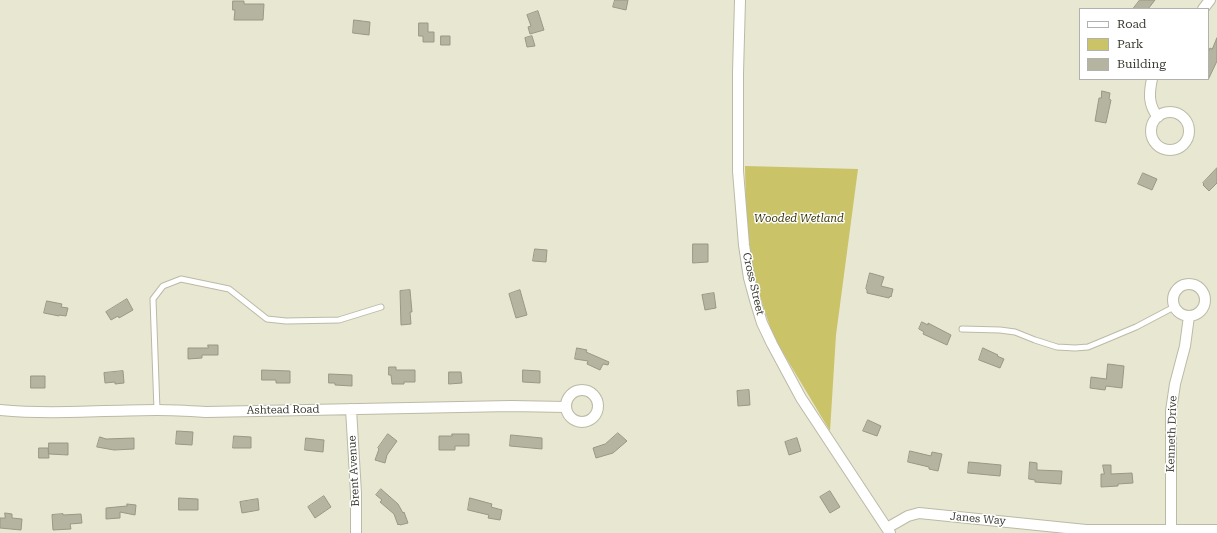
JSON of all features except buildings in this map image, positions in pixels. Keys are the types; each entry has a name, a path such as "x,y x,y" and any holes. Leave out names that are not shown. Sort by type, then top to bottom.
{"street":[{"name":"Cross Street","path":"740,0 738,171 744,245 749,278 755,300 762,322 772,344 801,398 889,531"},
{"path":"1204,8 1210,0"},
{"path":"1152,80 1149,97 1152,109 1158,117"},
{"path":"1190,283 1198,286 1203,292 1205,296 1205,304 1197,314 1189,316 1181,314 1174,307 1173,299 1181,285 1190,283"},
{"name":"Kenneth Drive","path":"1171,530 1171,411 1175,384 1185,346 1189,316"},
{"name":"Ashtead Road","path":"0,410 67,413 157,410 206,412 512,406 566,407"},
{"name":"Brent Avenue","path":"350,409 356,493 356,533"},
{"name":"Janes Way","path":"889,531 908,516 919,513 1086,530 1217,530"}],"lane":[{"path":"157,410 153,300 163,286 181,279 229,289 267,318 286,321 339,320 381,307"},
{"path":"962,330 1000,330 1015,332 1057,347 1088,347 1136,327 1174,307"}],"green space":[{"name":"Wooded Wetland","path":"745,166 858,169 836,335 830,431 773,336 752,272 746,216"}]}
